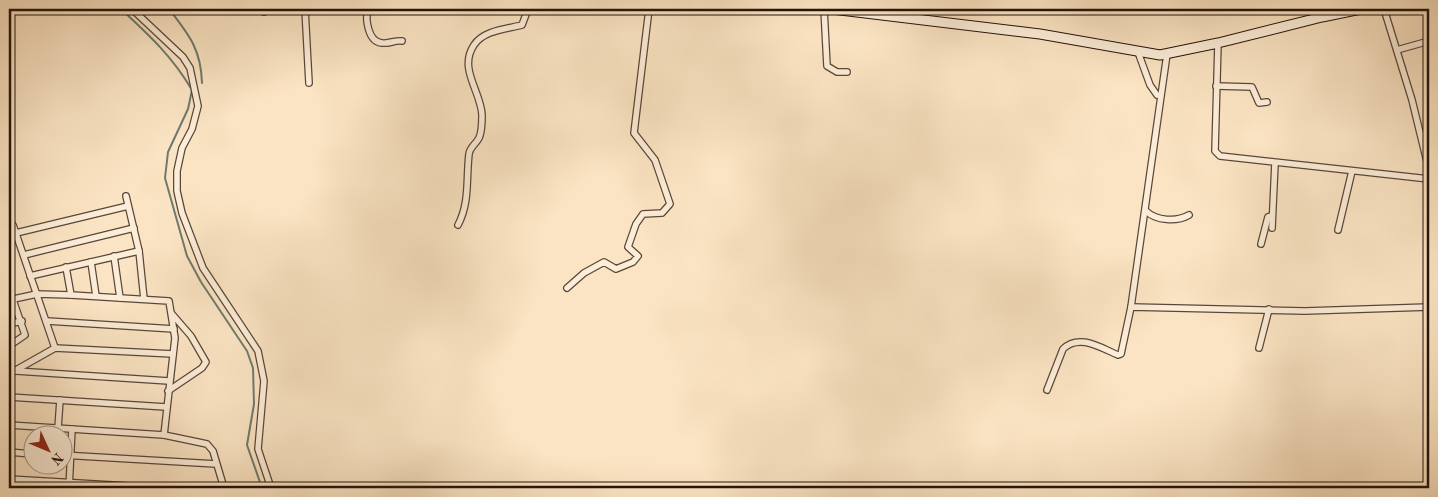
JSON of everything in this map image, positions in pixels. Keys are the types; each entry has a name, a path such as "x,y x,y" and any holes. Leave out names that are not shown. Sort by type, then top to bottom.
{"street":[{"path":"132,9 183,57 190,68 198,106 194,122 182,148 177,171 177,191 203,268 258,351 264,381 258,449 271,488"},
{"path":"305,9 309,83"},
{"path":"368,9 365,19 367,26 378,42 383,44 395,40 402,41"},
{"path":"458,225 466,209 470,151 481,133 481,109 476,89 467,68 472,47 480,40 499,30 522,25 528,9"},
{"path":"567,288 584,273 604,262 616,269 633,262 638,256 628,247 640,217 645,213 662,213 670,204 655,160 634,133 649,9"},
{"path":"824,9 827,66 837,72 848,72"},
{"path":"832,9 1040,34 1138,52 1167,54 1218,44 1322,16 1361,9"},
{"path":"1384,9 1429,170"},
{"path":"1397,50 1429,41"},
{"path":"1218,44 1215,151 1218,155 1275,163 1429,178"},
{"path":"1138,52 1150,85 1157,95"},
{"path":"1047,390 1063,349 1066,346 1083,341 1118,355 1122,354 1146,211 1167,54"},
{"path":"1216,86 1252,87 1259,103 1268,102"},
{"path":"1272,228 1275,163"},
{"path":"1338,230 1352,171"},
{"path":"126,196 139,251 144,299"},
{"path":"16,233 128,206"},
{"path":"1146,211 1151,215 1178,220 1189,215"},
{"path":"1261,244 1268,217 1272,216"},
{"path":"13,225 55,348"},
{"path":"24,255 134,228"},
{"path":"30,276 139,251"},
{"path":"114,256 120,298"},
{"path":"91,262 96,296"},
{"path":"66,267 71,295"},
{"path":"9,288 11,299 22,321 25,336 9,346"},
{"path":"11,299 37,294 169,301 174,328 164,435"},
{"path":"1131,307 1305,311 1429,307"},
{"path":"1259,348 1269,309"},
{"path":"168,391 202,368 206,362 191,336 172,314"},
{"path":"9,324 22,321"},
{"path":"47,321 174,328"},
{"path":"9,374 55,348 173,354"},
{"path":"15,371 169,381"},
{"path":"9,397 166,407"},
{"path":"58,424 60,400"},
{"path":"9,425 22,426"},
{"path":"72,429 164,435 208,444 213,451 224,488"},
{"path":"9,452 22,453"},
{"path":"72,456 216,464"},
{"path":"9,479 69,485 164,488"}],"waterway":[{"path":"121,9 168,56 192,90 188,109 168,152 165,178 187,256 201,282 247,351 253,368 254,404 247,445 262,488"},
{"path":"169,9 193,43 199,61 202,83"}]}
